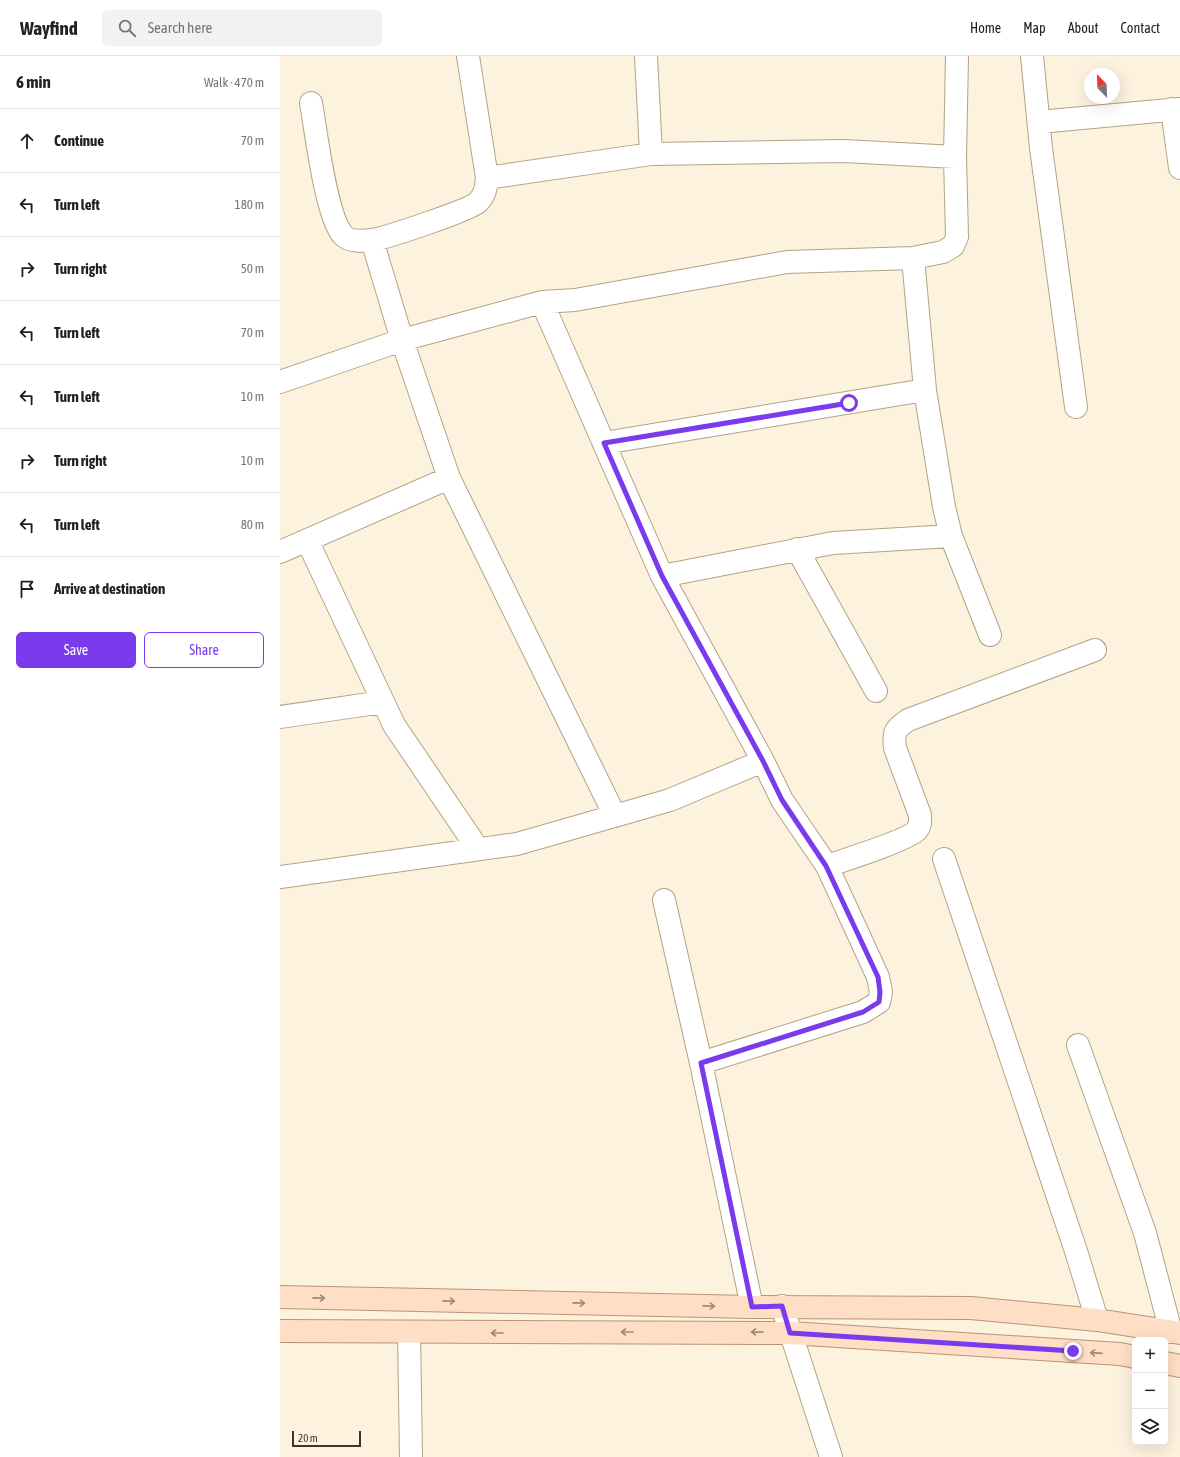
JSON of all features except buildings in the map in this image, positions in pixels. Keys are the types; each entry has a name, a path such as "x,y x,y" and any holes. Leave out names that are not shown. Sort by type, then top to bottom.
{"main road":[{"path":"280,1297 752,1307 971,1308 1097,1320 1175,1333"},
{"path":"280,1331 790,1333 1120,1354 1132,1356"},
{"path":"1168,1364 1180,1366"}],"street":[{"path":"311,103 328,199 337,227 344,236 352,240 372,240 477,204 485,193 487,178 468,56"},
{"path":"646,56 650,154"},
{"path":"280,382 402,340 542,302 575,300 787,262 913,258 943,252 953,246 957,237 955,157 957,56"},
{"path":"1032,56 1040,122 1041,148 1076,407"},
{"path":"1040,122 1176,109 1180,168"},
{"path":"487,178 650,154 844,150 955,157"},
{"path":"372,240 402,340 449,478 614,816"},
{"path":"913,258 926,390 944,507 952,536 990,635"},
{"path":"542,302 662,576 763,761 782,800 826,866 878,977 880,992 879,1002 863,1012 701,1063"},
{"path":"604,443 926,390"},
{"path":"280,552 449,478"},
{"path":"662,576 833,543 952,536"},
{"path":"307,540 394,725 478,849"},
{"path":"797,549 876,691"},
{"path":"826,866 904,838 916,832 921,825 920,815 894,748 894,739 897,727 908,720 1095,650"},
{"path":"280,717 383,702"},
{"path":"280,877 517,844 670,800 763,761"},
{"path":"944,859 1097,1320"},
{"path":"664,900 701,1063 752,1307"},
{"path":"1078,1045 1145,1233 1175,1333"},
{"path":"782,1306 831,1457"},
{"path":"409,1332 411,1457"}],"route":[{"path":"849,403 604,443 662,576 763,761 782,800 826,866 878,977 880,992 879,1002 863,1012 701,1063 752,1307 782,1306 790,1333 1073,1351"}]}
